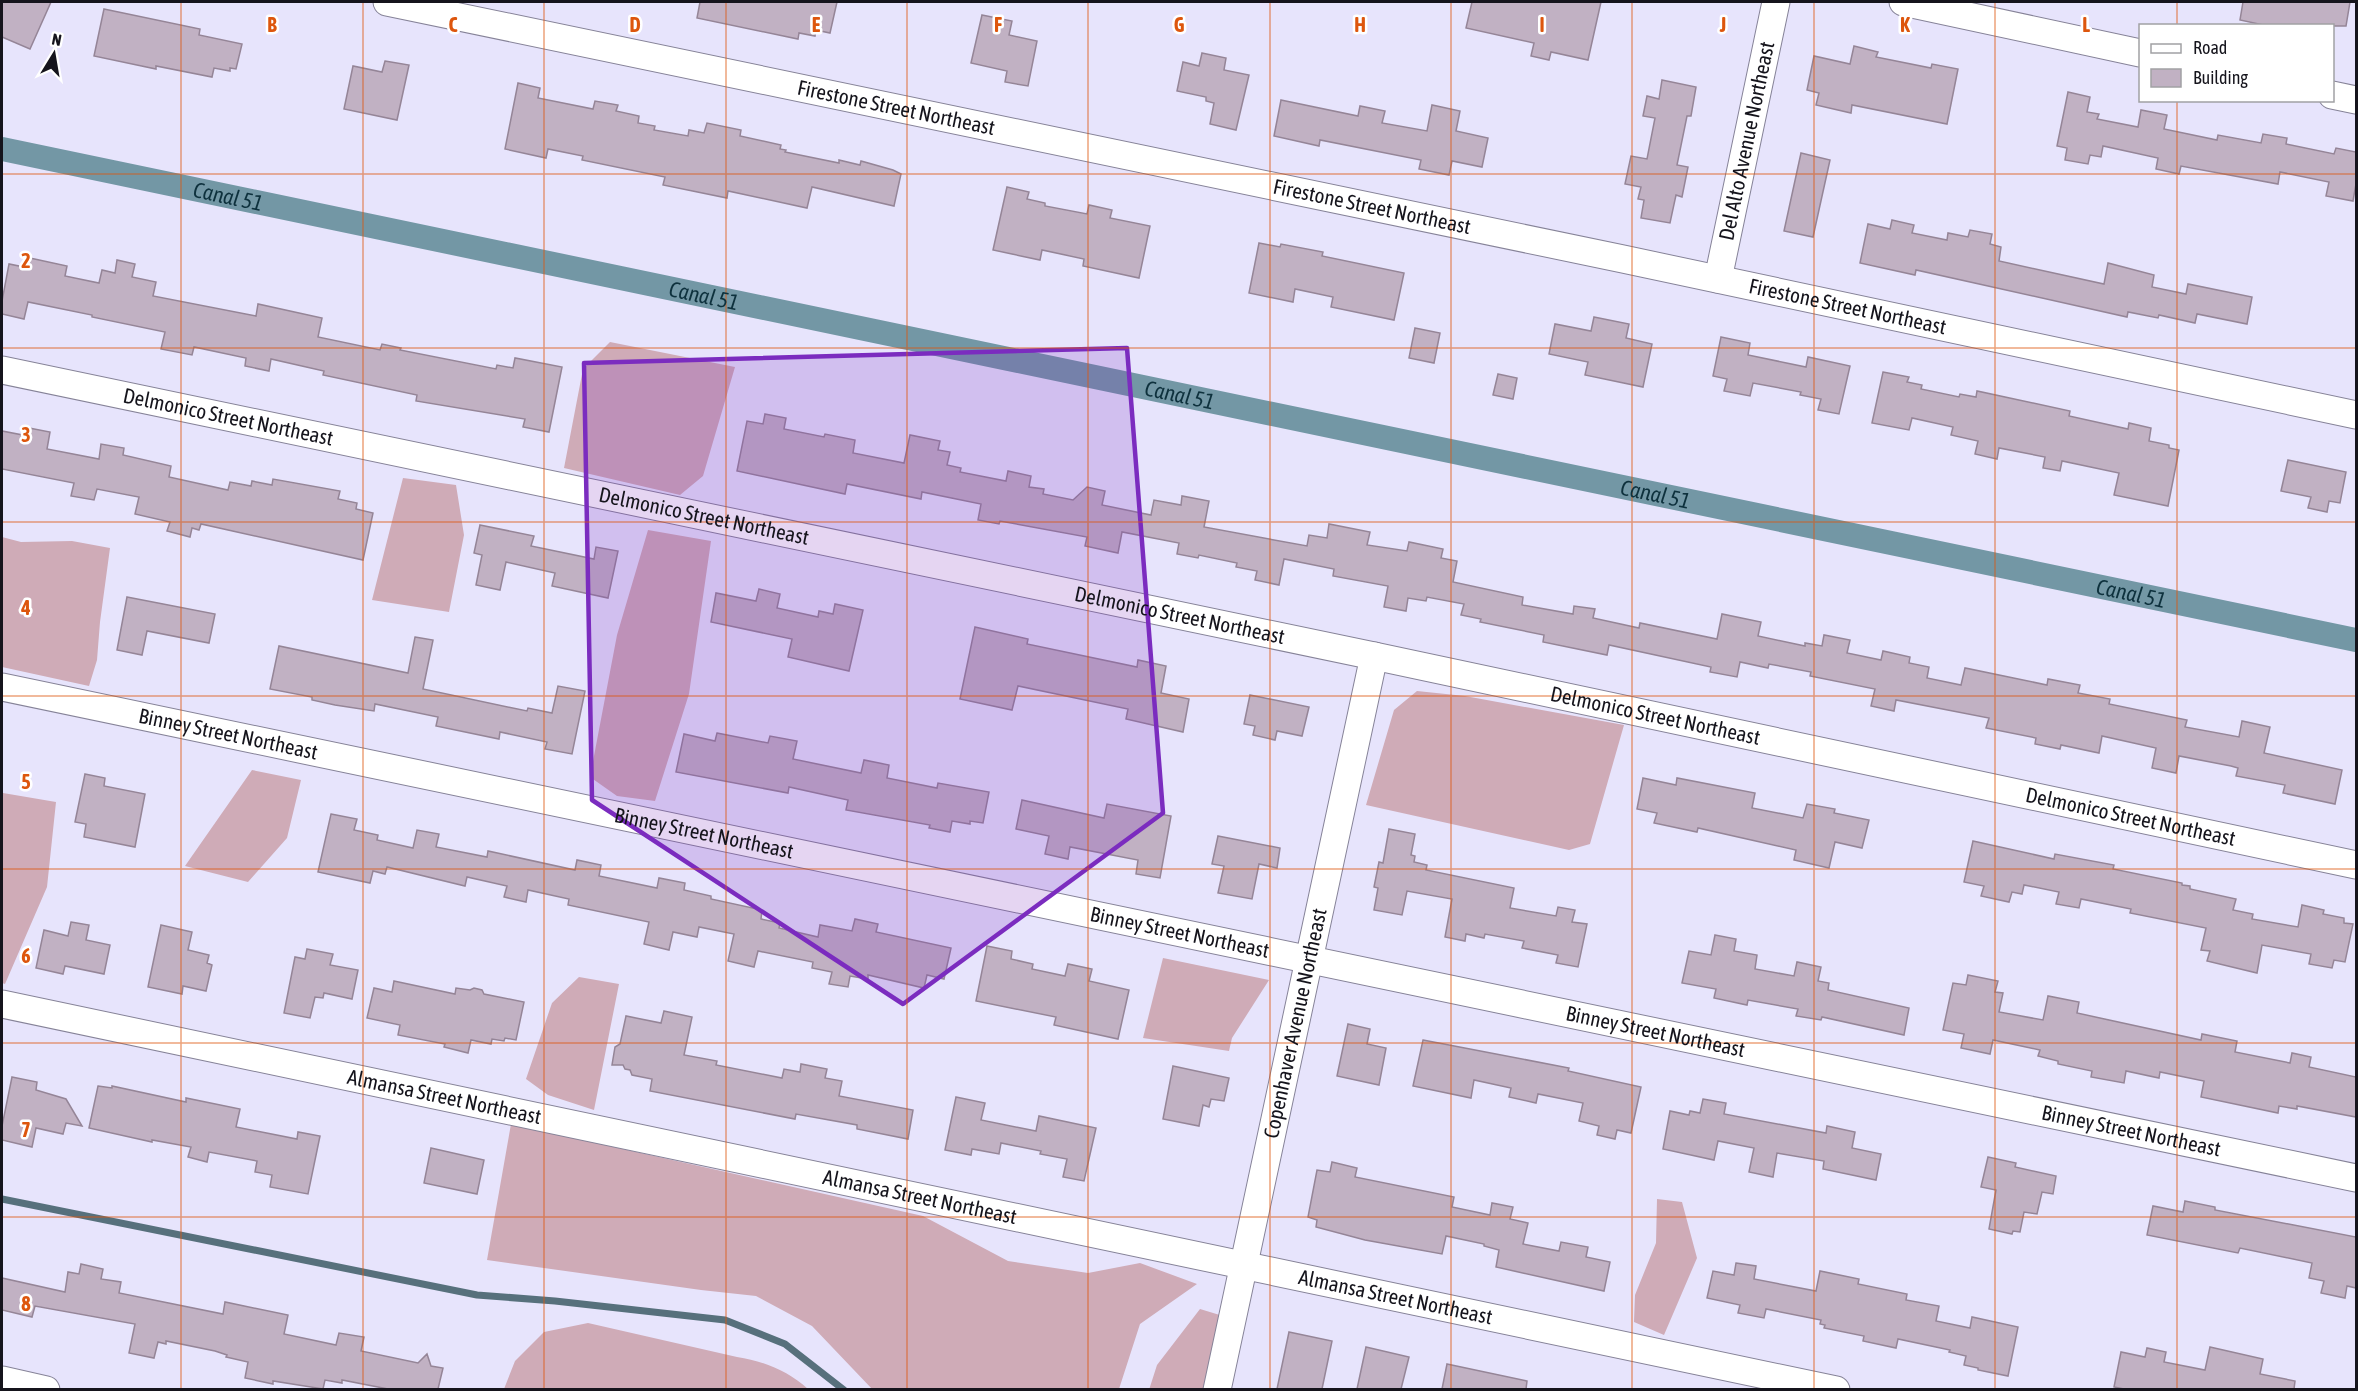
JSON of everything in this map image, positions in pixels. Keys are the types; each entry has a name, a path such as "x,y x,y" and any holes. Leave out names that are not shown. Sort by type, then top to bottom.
{"street":[{"name":"Firestone Street Northeast","path":"387,2 1718,279 2356,415"},
{"name":"Del Alto Avenue Northeast","path":"1718,279 1776,2"},
{"path":"1903,2 2139,53"},
{"path":"2334,94 2356,100"},
{"name":"Delmonico Street Northeast","path":"2,370 1374,656 2356,865"},
{"name":"Copenhaver Avenue Northeast","path":"1217,1389 1374,656"},
{"name":"Binney Street Northeast","path":"2,687 2356,1178"},
{"name":"Almansa Street Northeast","path":"2,1004 1836,1389"},
{"path":"2,1380 46,1389"}],"highlighted area":[{"path":"1127,348 1163,813 903,1004 592,800 584,363"}],"shaded area":[{"path":"610,342 735,367 703,476 680,495 564,468 583,369"},
{"path":"403,478 456,485 464,535 449,612 372,600"},
{"path":"648,530 711,541 689,694 655,801 617,796 590,777 617,635"},
{"path":"2,537 21,542 72,541 110,548 97,660 89,686 2,667"},
{"path":"1417,691 1465,696 1624,725 1590,844 1569,850 1366,805 1394,710"},
{"path":"252,770 301,780 287,838 248,882 185,866"},
{"path":"3,793 56,802 47,887 5,984 2,983"},
{"path":"1163,958 1269,980 1232,1038 1229,1051 1143,1038"},
{"path":"579,977 619,984 594,1110 548,1095 526,1079 552,1003"},
{"path":"511,1124 923,1216 1008,1261 1088,1273 1140,1263 1197,1284 1140,1324 1119,1389 873,1390 812,1326 756,1296 487,1260"},
{"path":"1657,1199 1682,1202 1697,1258 1664,1335 1634,1322 1635,1295 1656,1243"},
{"path":"1200,1309 1223,1316 1209,1389 1149,1390 1157,1365"},
{"path":"588,1323 757,1361 784,1372 808,1389 504,1389 515,1361 544,1332"}],"building":[{"path":"2,2 51,2 30,49 2,37"},
{"path":"700,2 837,2 830,33 816,30 815,36 799,33 798,39 697,18"},
{"path":"1472,2 1601,2 1588,60 1551,52 1549,60 1531,56 1534,43 1466,28"},
{"path":"2243,2 2350,2 2346,26 2259,24 2240,20"},
{"path":"104,9 200,29 199,35 242,44 236,69 230,68 230,71 214,68 212,77 156,66 156,69 94,56"},
{"path":"982,15 1012,21 1009,35 1037,41 1028,86 1005,82 1007,71 971,63"},
{"path":"1854,46 1878,52 1876,57 1931,68 1932,64 1958,69 1947,124 1852,105 1851,113 1816,105 1819,93 1807,90 1814,56 1850,64"},
{"path":"1202,53 1226,58 1224,70 1249,75 1236,130 1210,124 1214,103 1206,101 1206,97 1177,91 1183,62 1199,66"},
{"path":"385,61 409,65 397,120 344,109 353,66 382,72"},
{"path":"1662,80 1696,87 1691,116 1687,116 1677,165 1688,167 1682,197 1676,195 1670,223 1641,218 1644,200 1638,199 1641,187 1625,184 1631,156 1647,159 1655,118 1643,116 1647,96 1659,99"},
{"path":"518,83 540,88 538,98 593,109 595,101 618,105 616,111 639,116 638,123 655,126 654,130 688,136 689,130 704,133 707,123 741,130 740,136 781,145 780,149 786,150 785,152 839,163 839,160 860,165 861,161 893,170 901,174 894,206 812,187 807,208 728,191 727,198 663,185 665,177 582,160 583,156 548,149 546,158 505,149"},
{"path":"2068,92 2090,97 2087,112 2099,114 2097,119 2138,127 2141,110 2167,115 2164,129 2217,140 2218,135 2261,143 2263,134 2287,138 2286,144 2334,154 2336,148 2356,152 2356,184 2353,201 2326,196 2329,182 2280,172 2278,184 2181,166 2179,174 2156,169 2158,158 2103,146 2101,157 2090,155 2088,164 2065,160 2067,148 2057,146"},
{"path":"1281,100 1358,116 1360,106 1385,111 1382,123 1427,131 1432,105 1460,111 1456,131 1488,138 1482,167 1452,161 1449,175 1419,169 1421,160 1320,140 1319,146 1274,136"},
{"path":"1801,153 1830,160 1813,237 1784,231"},
{"path":"1007,187 1029,192 1027,199 1045,203 1045,206 1087,214 1089,205 1112,210 1110,218 1150,226 1139,278 1083,266 1084,259 1042,250 1040,260 993,250"},
{"path":"1892,220 1914,225 1912,233 1947,240 1948,233 1968,237 1970,230 1992,234 1990,244 2001,247 1999,261 2104,284 2108,263 2154,275 2152,287 2186,294 2188,284 2252,297 2247,324 2197,314 2195,323 2159,315 2158,318 2128,312 2127,317 1916,270 1915,275 1860,263 1868,224 1890,229"},
{"path":"1259,243 1280,247 1281,244 1323,252 1322,256 1404,273 1394,320 1331,307 1333,297 1295,289 1293,302 1249,293"},
{"path":"30,258 67,266 65,276 99,283 102,270 115,273 117,260 135,264 132,277 156,282 153,296 256,316 258,304 322,318 318,337 380,350 382,344 401,348 400,350 496,369 497,365 513,368 515,358 562,367 549,432 523,427 525,419 416,401 417,395 323,375 324,371 271,359 269,371 245,366 246,358 194,347 192,355 161,349 165,332 92,317 92,315 28,302 24,319 2,314 2,301 9,264 29,268"},
{"path":"1594,317 1629,324 1626,338 1652,344 1643,387 1585,375 1588,362 1549,354 1555,324 1591,331"},
{"path":"1415,328 1440,333 1434,363 1409,358"},
{"path":"1721,337 1750,343 1748,355 1806,367 1808,357 1850,366 1839,414 1818,410 1821,399 1800,395 1801,392 1753,383 1750,396 1724,391 1727,379 1713,376"},
{"path":"1883,372 1909,377 1907,382 1922,385 1921,389 1959,397 1960,394 1976,397 1977,391 2070,411 2069,416 2128,429 2129,423 2151,428 2149,441 2169,445 2169,448 2179,450 2168,506 2114,495 2119,473 2062,461 2060,471 2043,468 2045,457 1999,448 1997,459 1975,454 1978,441 1951,435 1953,427 1912,418 1909,430 1872,423"},
{"path":"1498,374 1517,378 1513,399 1493,395"},
{"path":"765,414 786,418 784,429 855,440 853,453 904,463 910,435 940,441 938,450 950,452 947,465 961,468 960,472 1006,481 1008,471 1031,476 1029,487 1044,489 1043,494 1073,500 1087,487 1105,491 1102,505 1151,515 1154,500 1181,505 1182,496 1209,501 1204,527 1307,546 1309,535 1327,538 1329,524 1370,532 1367,545 1407,551 1409,542 1443,549 1441,558 1457,561 1453,582 1523,597 1522,605 1573,614 1574,606 1595,609 1593,618 1639,628 1640,623 1717,639 1722,614 1761,622 1758,636 1805,646 1805,643 1822,646 1824,635 1850,640 1847,653 1881,660 1883,651 1910,657 1909,663 1929,667 1927,678 1961,685 1965,668 2047,685 2048,679 2080,685 2078,693 2110,699 2109,704 2187,720 2185,727 2239,737 2242,721 2270,727 2264,753 2342,770 2335,804 2283,793 2285,785 2236,776 2238,768 2231,766 2179,756 2176,773 2152,768 2156,748 2102,736 2099,753 2061,745 2060,749 2035,744 2036,738 1986,728 1989,718 1896,700 1894,711 1871,706 1875,689 1810,676 1811,672 1769,664 1768,668 1740,662 1737,677 1710,672 1711,667 1609,645 1607,655 1543,642 1544,635 1480,622 1481,619 1461,615 1464,604 1427,597 1426,601 1408,598 1406,611 1384,607 1388,586 1333,576 1334,569 1284,559 1279,585 1255,580 1257,571 1236,567 1237,563 1199,555 1198,558 1177,554 1179,543 1122,532 1118,553 1085,546 1087,537 1000,521 999,524 978,520 981,504 922,492 921,499 847,484 845,494 737,471 747,421 763,424"},
{"path":"24,427 50,432 47,449 99,459 101,444 124,448 123,455 171,466 169,477 228,490 230,482 251,486 252,481 272,485 273,479 340,491 338,499 357,503 356,509 373,513 363,560 201,524 199,530 192,528 190,537 167,531 170,522 135,514 139,497 97,489 94,500 71,496 74,483 2,469 2,431 23,435"},
{"path":"2288,460 2346,472 2340,503 2329,501 2327,512 2308,508 2311,497 2281,491"},
{"path":"480,525 534,536 531,546 594,559 596,547 618,551 608,598 552,586 555,573 506,562 500,590 476,585 482,555 474,553"},
{"path":"759,589 780,594 777,608 818,617 819,611 833,614 835,604 863,610 849,671 788,657 792,639 711,622 716,593 756,601"},
{"path":"127,597 215,614 209,643 147,631 142,655 117,650"},
{"path":"975,627 1028,639 1027,644 1137,667 1138,660 1166,666 1161,693 1189,699 1183,732 1126,719 1128,709 1018,686 1012,710 960,699"},
{"path":"415,637 433,640 423,689 527,711 528,708 552,713 558,686 585,691 572,754 545,749 547,742 500,732 499,739 436,726 438,717 375,704 374,711 335,705 312,700 312,697 270,689 279,646 408,673"},
{"path":"1250,695 1309,707 1302,736 1277,731 1275,740 1253,735 1255,726 1244,724"},
{"path":"717,733 768,743 770,736 797,741 793,759 861,773 864,760 889,765 887,778 937,788 938,783 989,792 983,823 970,821 970,824 952,821 950,832 929,828 930,825 846,810 848,800 789,787 788,793 676,772 684,734 715,741"},
{"path":"85,774 105,778 104,786 145,794 135,847 84,837 86,824 75,822"},
{"path":"1643,778 1676,785 1677,778 1755,793 1752,808 1803,818 1807,804 1835,809 1834,813 1869,820 1862,848 1835,842 1829,868 1794,860 1796,850 1698,828 1697,832 1654,823 1657,813 1637,809"},
{"path":"1022,800 1104,818 1107,804 1171,816 1160,878 1136,874 1138,860 1070,847 1068,859 1045,854 1049,836 1016,829"},
{"path":"331,814 357,819 354,830 378,835 377,840 413,848 417,830 439,834 436,847 487,857 488,851 575,870 577,860 601,865 599,876 657,888 659,878 685,883 684,890 711,896 711,899 762,910 761,919 780,923 779,928 818,937 820,925 852,931 855,919 878,924 876,932 951,948 944,979 927,975 924,988 868,975 868,979 850,976 848,987 829,984 832,972 812,968 813,962 758,951 754,967 728,961 734,934 699,927 697,937 673,932 669,950 644,944 649,922 568,905 569,899 528,890 526,902 504,897 507,886 467,877 465,886 387,867 385,874 373,871 370,883 318,872"},
{"path":"1389,829 1415,834 1411,855 1415,856 1414,862 1427,865 1426,870 1514,888 1510,908 1556,916 1558,907 1575,910 1572,922 1587,924 1578,967 1556,963 1558,955 1522,948 1524,941 1485,934 1484,938 1466,934 1465,941 1445,937 1452,899 1407,891 1402,915 1374,910 1378,888 1374,887 1379,862 1383,863"},
{"path":"1218,836 1280,848 1277,868 1259,864 1252,899 1218,893 1224,866 1212,864"},
{"path":"1973,841 2054,859 2055,854 2114,865 2113,869 2182,883 2182,885 2190,886 2190,889 2236,899 2233,910 2253,914 2252,919 2298,927 2302,905 2324,910 2323,914 2344,918 2344,923 2353,924 2345,962 2334,960 2332,968 2309,964 2311,954 2262,945 2257,973 2207,961 2210,951 2201,950 2206,928 2130,913 2131,909 2081,899 2079,908 2056,904 2059,892 2024,885 2022,894 2012,892 2009,902 1981,896 1984,886 1964,882"},
{"path":"71,922 89,925 86,940 110,945 104,974 65,966 63,974 36,968 44,930 68,936"},
{"path":"161,925 192,932 188,950 209,955 207,963 212,965 206,991 183,986 182,994 148,987"},
{"path":"1715,935 1736,939 1734,951 1757,955 1755,969 1794,976 1797,962 1821,967 1818,981 1829,983 1828,990 1909,1008 1904,1035 1822,1017 1821,1020 1796,1016 1798,1009 1748,1000 1747,1005 1714,998 1716,989 1682,983 1689,951 1711,955"},
{"path":"987,946 1012,951 1011,959 1033,964 1032,969 1065,976 1068,964 1092,969 1089,981 1129,990 1118,1039 1054,1025 1056,1017 976,1001"},
{"path":"307,949 333,954 330,965 358,970 352,999 324,993 323,998 315,997 310,1018 284,1013 295,957 305,959"},
{"path":"1968,975 1998,981 1995,992 2003,993 1999,1012 2043,1020 2048,996 2079,1002 2077,1013 2201,1040 2202,1034 2237,1041 2235,1052 2290,1063 2292,1053 2311,1057 2309,1067 2356,1077 2356,1117 2297,1106 2297,1109 2279,1106 2278,1113 2201,1097 2204,1081 2160,1072 2159,1078 2126,1071 2124,1083 2091,1077 2092,1071 2058,1064 2058,1061 2038,1056 2040,1050 1993,1040 1990,1054 1961,1048 1964,1034 1943,1030 1953,983 1966,985"},
{"path":"394,981 455,994 456,988 470,990 474,988 482,990 484,994 524,1002 516,1040 492,1039 491,1044 471,1040 468,1053 444,1047 445,1044 398,1035 400,1025 367,1018 374,988 392,992"},
{"path":"664,1011 692,1017 684,1055 717,1061 716,1065 782,1078 784,1069 800,1072 801,1064 827,1069 825,1078 842,1081 839,1096 913,1110 908,1139 857,1129 857,1125 796,1114 795,1119 650,1091 652,1079 632,1075 630,1070 625,1069 623,1065 612,1065 615,1047 620,1044 626,1016 661,1023"},
{"path":"1348,1024 1370,1029 1367,1044 1386,1048 1379,1085 1337,1076"},
{"path":"1423,1040 1569,1068 1568,1071 1641,1087 1631,1133 1617,1130 1615,1139 1597,1135 1599,1126 1579,1121 1583,1103 1538,1094 1536,1103 1509,1097 1511,1088 1474,1080 1471,1098 1413,1086"},
{"path":"1173,1066 1229,1078 1224,1101 1211,1099 1209,1107 1203,1105 1199,1126 1163,1119"},
{"path":"12,1077 37,1082 36,1090 66,1099 82,1126 66,1123 63,1134 36,1128 32,1147 2,1140 2,1126"},
{"path":"98,1086 112,1088 112,1086 186,1102 186,1098 240,1109 236,1127 297,1139 298,1132 320,1136 308,1194 270,1187 272,1175 255,1172 257,1161 209,1152 207,1162 188,1157 191,1147 152,1140 152,1142 89,1128"},
{"path":"956,1097 985,1103 981,1120 1036,1131 1039,1116 1096,1128 1084,1181 1063,1177 1067,1159 1040,1154 1041,1151 1001,1143 999,1154 972,1149 971,1155 945,1150"},
{"path":"1703,1099 1726,1103 1724,1114 1826,1133 1827,1126 1855,1132 1852,1148 1881,1154 1876,1180 1823,1169 1824,1161 1777,1153 1773,1177 1749,1172 1754,1148 1718,1141 1714,1160 1663,1149 1670,1111 1689,1115 1690,1111 1700,1113"},
{"path":"431,1148 484,1160 477,1194 424,1183"},
{"path":"1988,1157 2016,1163 2015,1167 2056,1176 2053,1194 2042,1192 2037,1214 2024,1212 2020,1232 2013,1231 2012,1234 1989,1229 1996,1190 1981,1187"},
{"path":"1332,1162 1357,1168 1355,1177 1454,1197 1452,1207 1490,1215 1492,1203 1513,1207 1510,1219 1528,1223 1523,1244 1559,1251 1561,1242 1588,1247 1586,1257 1610,1262 1604,1291 1496,1267 1499,1250 1484,1246 1484,1244 1446,1236 1442,1254 1365,1240 1316,1227 1317,1220 1308,1217 1317,1170 1330,1172"},
{"path":"2185,1201 2215,1207 2215,1210 2356,1237 2356,1288 2347,1286 2345,1298 2321,1293 2324,1281 2309,1278 2312,1263 2240,1248 2238,1253 2147,1235 2153,1206 2183,1212"},
{"path":"1736,1263 1756,1266 1754,1279 1816,1291 1820,1271 1859,1279 1858,1284 1907,1294 1906,1300 1939,1306 1936,1321 1970,1328 1972,1317 2018,1327 2008,1376 1964,1365 1966,1356 1949,1352 1950,1350 1898,1339 1896,1348 1863,1341 1864,1336 1824,1328 1825,1325 1820,1324 1821,1320 1766,1309 1764,1318 1738,1313 1740,1305 1707,1298 1713,1271 1734,1275"},
{"path":"81,1264 103,1269 101,1279 121,1282 119,1293 223,1314 225,1302 288,1315 284,1334 336,1345 339,1333 364,1337 361,1351 418,1363 427,1354 431,1366 443,1368 438,1389 388,1389 342,1380 342,1383 325,1380 323,1389 273,1381 273,1384 245,1378 248,1362 226,1357 227,1355 215,1351 166,1341 166,1344 158,1342 154,1358 129,1353 135,1324 35,1306 32,1317 2,1310 2,1278 65,1292 68,1272 79,1274"},
{"path":"1289,1332 1332,1341 1322,1389 1277,1389"},
{"path":"1366,1347 1409,1357 1401,1389 1357,1389"},
{"path":"2210,1347 2263,1359 2260,1374 2295,1381 2294,1389 2124,1389 2114,1387 2121,1352 2145,1357 2147,1348 2166,1352 2164,1362 2205,1370"},
{"path":"1447,1364 1527,1381 1526,1389 1442,1389"}],"waterway":[{"name":"Canal 51","path":"2,149 2356,640"},
{"path":"2,1199 477,1295 555,1301 725,1320 785,1344 844,1390"}]}
